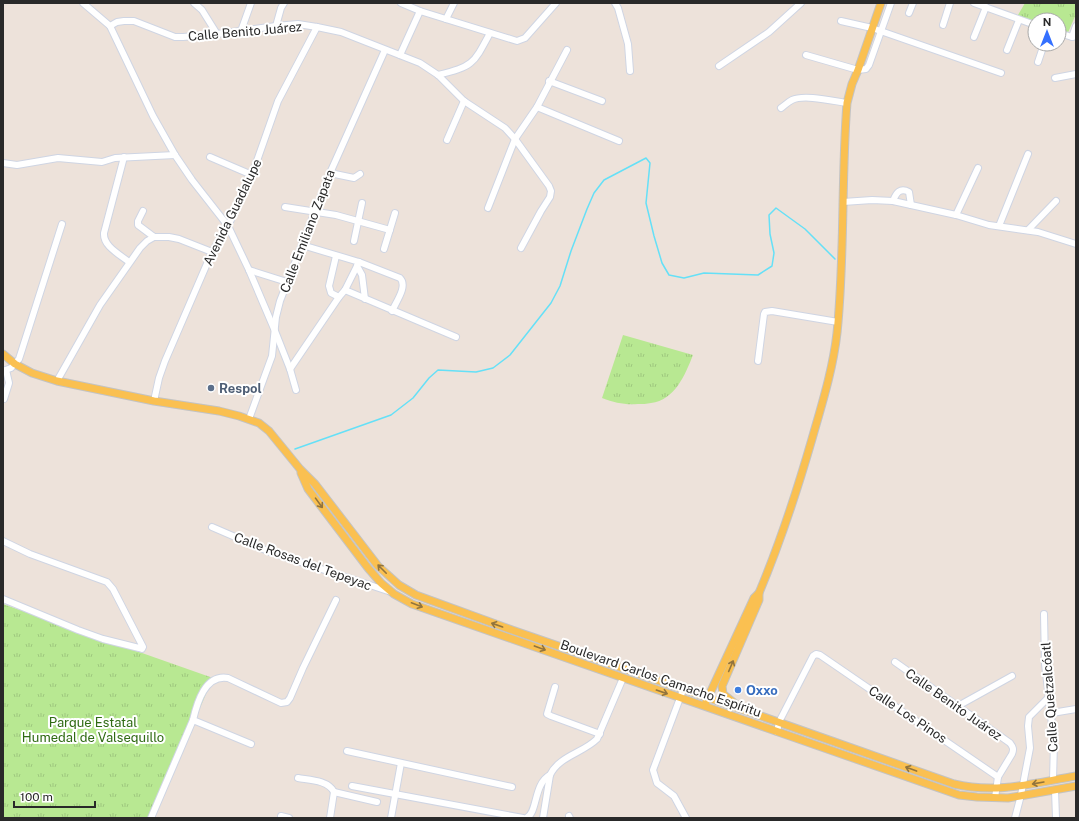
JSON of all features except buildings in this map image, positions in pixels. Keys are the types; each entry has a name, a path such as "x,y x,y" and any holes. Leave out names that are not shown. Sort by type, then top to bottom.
{"main road":[{"path":"705,707 713,686 754,598 759,593 775,555 797,491 826,389 834,354 838,322 847,103 852,84 881,3"},
{"name":"Boulevard Carlos Camacho Espíritu","path":"3,354 15,364 32,373 57,381 154,401 219,411 248,419 259,424 269,431 300,469 315,484 378,566 408,591 445,607 964,786 996,789 1076,776"},
{"name":"Boulevard Carlos Camacho Espíritu","path":"300,469 308,489 368,568 381,583 394,594 412,604 950,792 977,797 995,798 1021,796 1076,786"},
{"path":"741,709 723,694 722,686 759,600 759,593"},
{"path":"713,686 722,690"}],"street":[{"path":"83,3 110,26 153,116 176,155 192,180 228,226 275,331 290,369 296,390"},
{"path":"194,3 202,10 217,34"},
{"path":"241,31 252,3"},
{"path":"276,26 284,3"},
{"path":"401,3 420,11 520,41 526,38 556,3"},
{"path":"446,19 454,3"},
{"path":"615,3 618,8 628,44 630,71"},
{"path":"719,66 769,32 801,3"},
{"path":"806,55 858,70 866,69 869,65 891,3"},
{"path":"909,13 913,3"},
{"path":"943,25 950,3"},
{"path":"974,37 980,4 1027,22"},
{"path":"400,55 420,11"},
{"path":"1007,50 1019,20"},
{"name":"Calle Benito Juárez","path":"110,26 117,22 129,21 144,24 175,36 217,34 298,24 317,26 341,32 420,63 438,75 464,101 505,128 547,182 550,197 521,248"},
{"path":"841,21 872,28 1000,73"},
{"name":"Avenida Guadalupe","path":"154,401 159,378 165,361 212,252 228,226 252,175 278,101 317,26"},
{"path":"1074,36 1076,26"},
{"path":"438,75 468,66 478,54 490,32"},
{"name":"Calle Emiliano Zapata","path":"248,419 272,356 280,301 287,282 330,173 385,50"},
{"path":"488,208 515,139 537,107 567,50"},
{"path":"1038,62 1041,52"},
{"path":"1055,78 1076,74"},
{"path":"550,81 602,101"},
{"path":"781,108 791,100 799,98 847,103"},
{"path":"446,140 464,101"},
{"path":"537,107 619,141"},
{"path":"999,226 1028,154"},
{"path":"3,163 17,165 52,158 102,162 124,157 176,155"},
{"path":"124,157 104,238 108,246 129,262"},
{"path":"210,158 252,175"},
{"path":"956,215 978,168"},
{"path":"330,173 351,178 356,178 360,174"},
{"path":"893,201 896,194 900,190 905,190 909,192 911,205"},
{"path":"843,202 872,200 893,201 956,215 989,225 1028,230 1076,244"},
{"path":"1028,230 1056,201"},
{"path":"354,241 362,203"},
{"path":"285,207 336,215 390,230"},
{"path":"143,211 138,221 139,228 154,237 179,239 212,252"},
{"path":"384,249 395,213"},
{"path":"4,398 9,383 4,370 15,364 21,353 62,224"},
{"path":"57,381 100,305 143,244 154,237"},
{"path":"302,245 398,276 402,280 403,287 392,311"},
{"path":"336,256 329,286 330,293 339,297"},
{"path":"290,369 345,290 358,264"},
{"path":"358,264 362,275 366,299"},
{"path":"249,270 287,282"},
{"path":"345,290 456,337"},
{"path":"758,361 765,312 772,311 838,322"},
{"name":"Calle Rosas del Tepeyac","path":"212,527 270,552 394,594"},
{"path":"3,541 30,554 107,582 113,589 143,647 103,639 3,599"},
{"path":"151,818 193,720 197,703 211,681 228,678 281,702 287,702 336,600"},
{"name":"Calle Quetzalcóatl","path":"1044,614 1045,664 1052,713 1054,742 1054,780"},
{"name":"Calle Los Pinos","path":"780,722 813,656 816,654 820,655 998,776"},
{"name":"Calle Benito Juárez","path":"895,662 1010,743 1014,750 998,776 995,798"},
{"path":"958,706 1012,676"},
{"path":"542,818 550,775 553,769 560,762 597,739 623,678"},
{"path":"556,687 547,714 600,734"},
{"path":"683,690 653,770 657,783 674,796 686,818"},
{"path":"1015,818 1021,796 1030,748 1028,726 1029,718 1049,696"},
{"path":"1052,713 1076,709"},
{"path":"193,720 251,744"},
{"path":"777,732 780,722"},
{"path":"347,751 512,787"},
{"path":"391,818 401,763"},
{"path":"526,818 531,815 542,782 550,775"},
{"path":"298,778 327,785 332,788 334,792 377,802"},
{"path":"352,786 523,818"},
{"path":"1055,790 1056,818"},
{"path":"330,818 334,792"},
{"path":"281,816 289,818"}],"green space":[{"path":"1025,3 1076,3 1076,14 1067,35 1067,12 1027,12 1027,19 1018,15"},
{"path":"623,335 693,355 683,378 673,392 667,397 659,401 644,404 620,403 602,398"},
{"name":"Parque Estatal Humedal de Valsequillo","path":"3,604 213,678 152,818 3,818"}],"waterway":[{"path":"295,449 391,415 413,398 429,378 438,370 476,372 493,368 510,355 551,303 560,286 571,251 594,193 604,180 646,158 650,163 646,203 662,263 669,275 684,278 704,273 758,275 772,266 774,253 770,234 769,215 776,208 805,229 835,259"}],"place":[{"name":"Respol","path":"211,388"},
{"name":"Oxxo","path":"738,690"}]}
